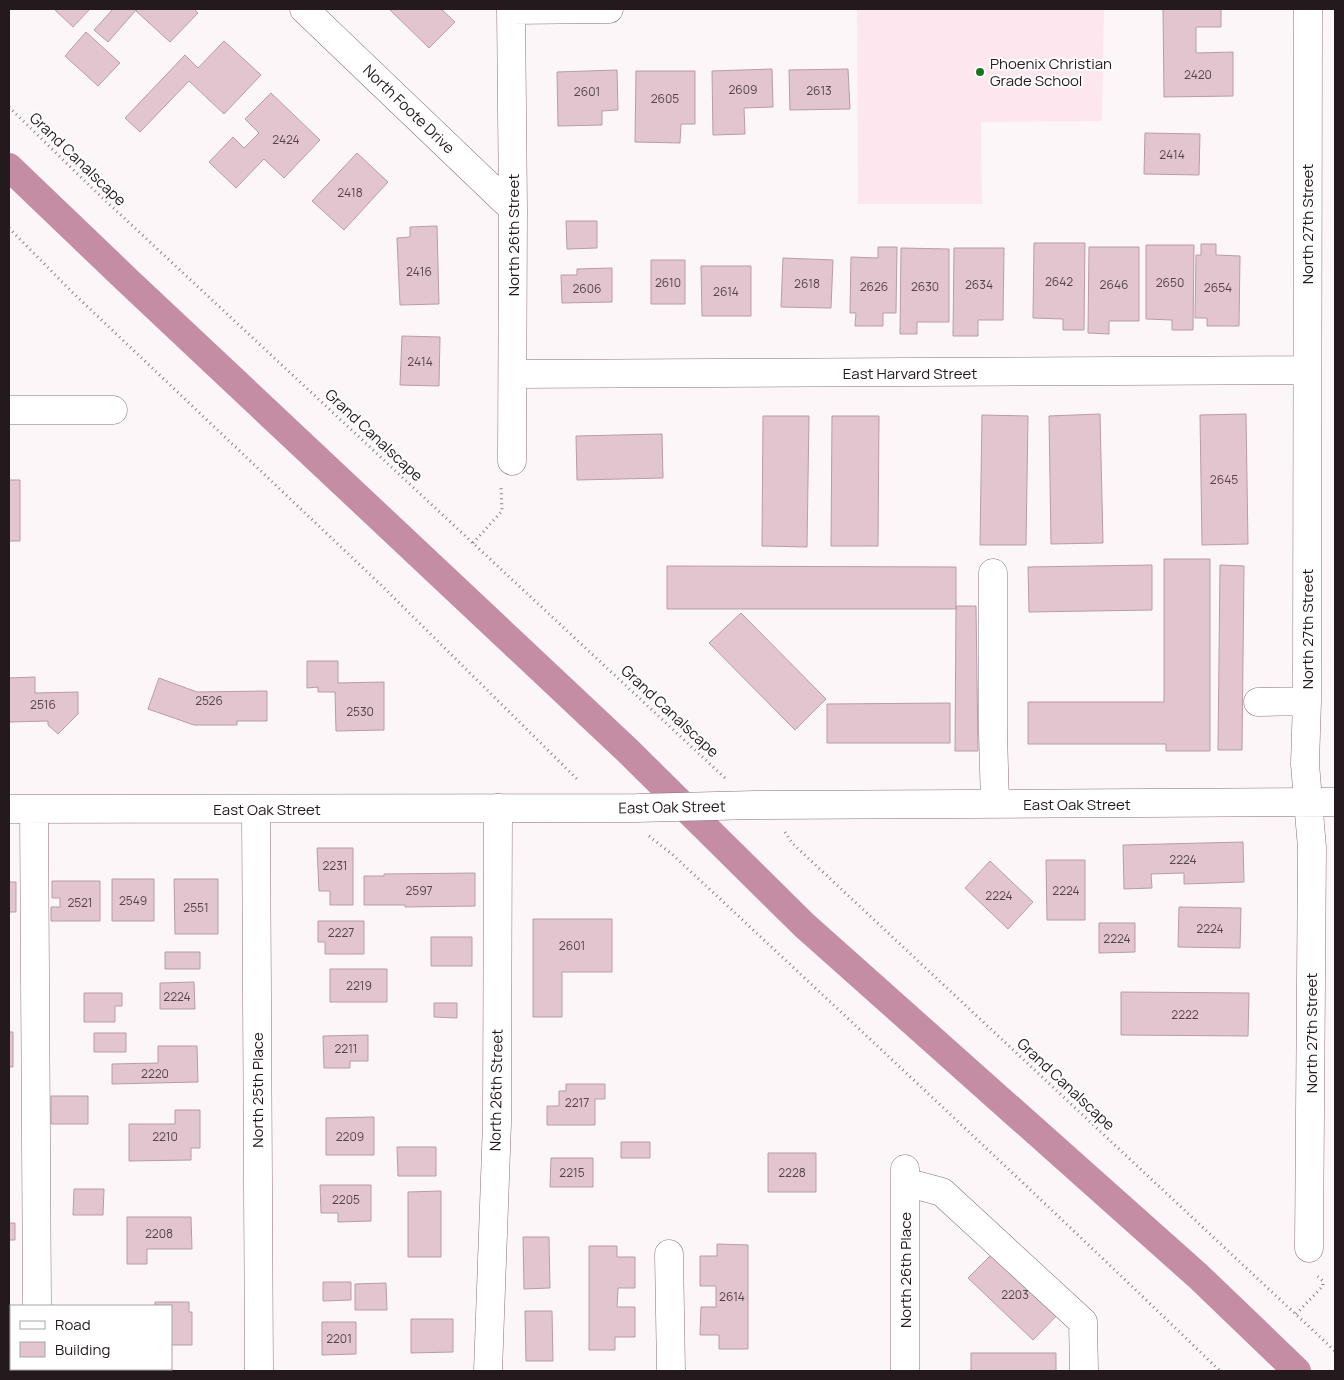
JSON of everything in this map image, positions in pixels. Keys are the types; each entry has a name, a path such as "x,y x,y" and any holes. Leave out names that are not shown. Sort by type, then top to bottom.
{"street":[{"name":"North Foote Drive","path":"304,9 513,209"},
{"path":"511,10 609,9"},
{"name":"North 27th Street","path":"1308,9 1307,701 1305,764 1312,848 1309,1248"},
{"name":"North 26th Street","path":"511,10 513,209 512,461"},
{"name":"East Harvard Street","path":"513,374 1307,370"},
{"path":"9,410 113,410"},
{"path":"993,573 994,804"},
{"path":"1258,702 1307,701"},
{"name":"East Oak Street","path":"21,809 498,808 641,820 732,806 1335,802"},
{"name":"North 26th Street","path":"488,1371 497,1123 498,808"},
{"path":"21,809 37,1305"},
{"name":"North 25th Place","path":"256,809 259,1371"},
{"name":"North 26th Place","path":"906,1371 905,1176 942,1192 1083,1322 1084,1371"},
{"path":"669,1254 671,1371"}],"path":[{"name":"Grand Canalscape","path":"9,107 92,189 726,778"},
{"path":"9,228 71,291 381,585 577,778"},
{"path":"473,543 502,511 500,482 502,473 512,461"},
{"path":"641,820 673,855 927,1092 1220,1371"},
{"name":"Grand Canalscape","path":"784,831 792,843 1335,1351"},
{"path":"1296,1314 1314,1295"}],"shaded area":[{"name":"Phoenix Christian Grade School","path":"857,9 1104,9 1102,121 981,122 982,204 858,204"}],"building":[{"path":"54,9 90,9 73,27"},
{"path":"113,9 137,9 108,42 94,30"},
{"path":"137,9 194,9 198,13 170,42 136,11"},
{"path":"389,9 441,9 455,22 429,48"},
{"path":"1163,9 1221,9 1221,27 1196,27 1196,53 1233,52 1233,96 1164,97"},
{"path":"86,32 120,63 98,86 65,56"},
{"path":"224,41 261,75 224,114 189,81 140,132 125,118 185,55 198,68"},
{"path":"772,69 773,107 744,108 745,134 713,135 712,71"},
{"path":"848,69 850,109 790,110 789,70"},
{"path":"617,70 618,110 602,111 602,125 558,126 557,72"},
{"path":"636,71 695,71 695,124 681,124 680,143 635,142"},
{"path":"271,93 320,140 284,178 264,159 236,188 209,162 233,137 244,148 259,133 245,119"},
{"path":"1145,133 1200,134 1199,175 1144,174"},
{"path":"357,153 388,182 344,230 312,201"},
{"path":"566,221 597,221 597,248 567,249"},
{"path":"437,226 439,304 400,305 397,238 410,237 410,227"},
{"path":"1034,243 1085,243 1084,330 1063,330 1063,319 1033,318"},
{"path":"1201,244 1216,244 1216,255 1240,256 1239,326 1207,326 1207,318 1195,318 1196,255 1201,255"},
{"path":"1146,245 1194,245 1193,330 1172,330 1172,320 1146,319"},
{"path":"878,247 897,247 896,313 883,313 883,326 855,326 856,313 850,313 851,257 878,258"},
{"path":"1089,247 1139,247 1139,321 1109,321 1109,334 1088,333"},
{"path":"901,248 949,249 949,322 917,322 917,334 900,334"},
{"path":"954,248 1004,248 1003,320 978,320 978,336 953,336"},
{"path":"783,258 833,260 831,308 781,307"},
{"path":"651,260 685,260 685,304 651,304"},
{"path":"701,266 751,266 751,316 702,316"},
{"path":"612,268 612,302 562,303 561,275 577,275 577,269"},
{"path":"402,336 440,337 439,386 400,385"},
{"path":"1100,414 1103,543 1051,544 1049,416"},
{"path":"1246,414 1248,544 1202,545 1200,415"},
{"path":"982,415 1028,416 1026,545 980,545"},
{"path":"763,416 809,416 807,547 762,546"},
{"path":"832,416 879,416 878,546 831,546"},
{"path":"662,434 663,478 577,480 576,436"},
{"path":"9,480 20,480 20,541 9,541"},
{"path":"1164,559 1210,559 1210,751 1166,751 1166,744 1028,744 1028,702 1164,702"},
{"path":"1152,565 1152,610 1029,612 1028,567"},
{"path":"1220,565 1244,566 1242,750 1218,750"},
{"path":"667,566 956,567 956,609 667,609"},
{"path":"956,606 976,606 978,751 955,751"},
{"path":"741,613 826,699 795,730 709,643"},
{"path":"307,661 338,661 338,683 384,682 384,730 336,731 335,692 318,692 318,687 307,688"},
{"path":"35,677 35,693 78,692 78,714 58,734 48,725 48,721 9,722 9,678"},
{"path":"159,678 197,692 267,691 267,721 237,721 237,725 194,725 148,709"},
{"path":"950,703 950,743 827,743 827,704"},
{"path":"1243,842 1244,882 1184,884 1184,873 1151,874 1152,888 1124,889 1123,845"},
{"path":"317,848 353,848 353,905 330,905 330,891 319,891"},
{"path":"1046,860 1085,860 1085,920 1047,920"},
{"path":"990,861 1033,902 1008,929 965,888"},
{"path":"475,873 475,906 405,907 405,905 364,905 364,876"},
{"path":"112,879 154,879 154,921 112,921"},
{"path":"174,879 218,879 218,934 175,934"},
{"path":"52,881 100,881 100,921 51,921 51,907 60,907 60,898 52,898"},
{"path":"9,882 16,882 16,912 9,912"},
{"path":"1179,907 1241,908 1240,948 1178,947"},
{"path":"533,919 612,919 612,972 562,972 562,1017 533,1017"},
{"path":"318,921 364,921 364,954 325,954 325,942 318,942"},
{"path":"1099,923 1135,923 1135,952 1099,953"},
{"path":"431,937 472,937 472,966 431,966"},
{"path":"165,952 200,952 200,969 165,969"},
{"path":"330,969 387,969 387,1002 330,1002"},
{"path":"194,982 195,1009 160,1009 160,983"},
{"path":"1121,992 1249,993 1248,1036 1121,1035"},
{"path":"84,993 122,993 122,1006 115,1006 115,1022 84,1022"},
{"path":"434,1003 457,1003 457,1018 434,1017"},
{"path":"9,1032 13,1032 13,1067 9,1067"},
{"path":"94,1033 126,1033 126,1052 94,1052"},
{"path":"368,1035 368,1061 350,1061 350,1068 324,1068 323,1036"},
{"path":"158,1046 197,1046 198,1082 112,1084 112,1064 158,1063"},
{"path":"566,1084 605,1084 605,1099 595,1099 595,1125 547,1125 547,1106 559,1106 559,1091 566,1091"},
{"path":"51,1096 88,1096 88,1124 51,1124"},
{"path":"175,1110 200,1110 200,1148 191,1148 191,1160 129,1161 129,1124 175,1124"},
{"path":"374,1117 374,1155 326,1155 326,1118"},
{"path":"621,1142 650,1142 650,1158 621,1158"},
{"path":"397,1147 436,1147 436,1176 398,1176"},
{"path":"768,1153 816,1153 816,1192 768,1192"},
{"path":"551,1158 593,1158 593,1187 550,1187"},
{"path":"320,1185 371,1185 371,1221 338,1222 338,1213 321,1213"},
{"path":"74,1189 104,1189 103,1215 73,1215"},
{"path":"441,1191 441,1257 408,1257 408,1192"},
{"path":"127,1217 191,1217 192,1249 147,1249 147,1264 127,1264"},
{"path":"9,1223 15,1223 15,1240 9,1240"},
{"path":"523,1237 549,1237 550,1288 524,1289"},
{"path":"717,1244 748,1245 748,1349 719,1349 719,1335 700,1335 701,1307 716,1307 716,1286 700,1286 700,1256 717,1256"},
{"path":"589,1246 617,1246 617,1257 635,1257 635,1288 618,1288 617,1307 635,1307 635,1337 615,1337 615,1350 589,1350"},
{"path":"998,1248 1063,1309 1033,1340 968,1278"},
{"path":"323,1282 351,1282 351,1300 323,1301"},
{"path":"386,1283 387,1310 355,1310 355,1284"},
{"path":"155,1302 189,1302 189,1312 192,1312 192,1345 172,1345 172,1305 155,1305"},
{"path":"525,1311 552,1311 553,1361 526,1361"},
{"path":"411,1319 453,1319 453,1352 411,1353"},
{"path":"322,1322 356,1322 356,1354 322,1355"},
{"path":"971,1353 1056,1353 1056,1371 971,1371"}],"waterway":[{"path":"9,167 627,750 804,925 1198,1276 1297,1371"}],"place":[{"name":"Phoenix Christian Grade School","path":"980,72"}]}
